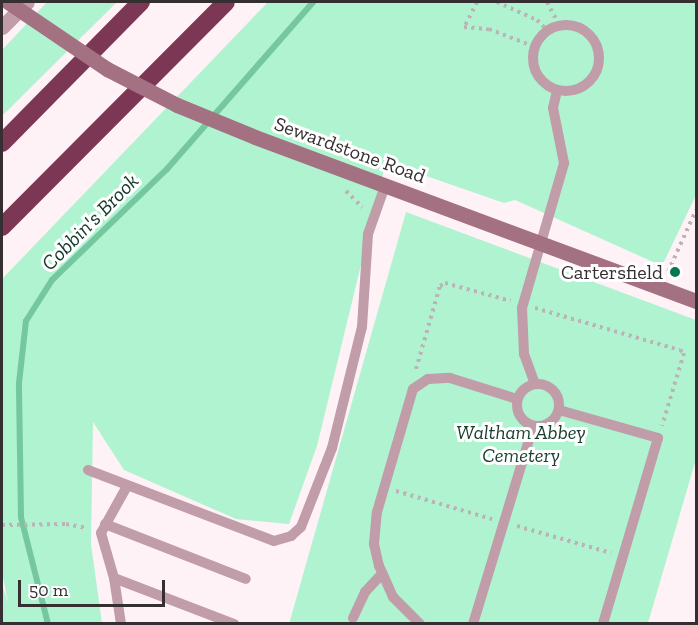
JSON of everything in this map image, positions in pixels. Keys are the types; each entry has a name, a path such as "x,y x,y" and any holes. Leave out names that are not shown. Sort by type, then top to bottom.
{"highway":[{"path":"2,142 141,2"},
{"path":"2,227 116,116 226,2"}],"street":[{"name":"Sewardstone Road","path":"8,2 107,69 177,105 255,137 696,301"},
{"path":"2,27 27,2"}],"lane":[{"path":"560,26 582,30 591,36 599,56 598,66 587,84 568,92 557,90 548,87 535,71 535,47 548,31 560,26"},
{"path":"535,384 524,354 523,305 564,163 553,108 554,93 557,90"},
{"path":"88,470 126,488 274,541 291,537 301,527 332,448 362,327 368,234 385,186"},
{"path":"420,624 393,597 381,574 374,544 377,512 413,389 428,379 450,378 517,399"},
{"path":"535,384 552,388 559,400 559,410 546,425 533,426 518,413 517,399 525,388 535,384"},
{"path":"559,410 658,438 603,624"},
{"path":"473,624 533,426"},
{"path":"121,624 103,529 126,488"},
{"path":"103,529 246,579"},
{"path":"353,618 365,592 381,574"},
{"path":"114,578 234,624"}],"path":[{"path":"477,2 464,27 489,29 535,47"},
{"path":"497,2 537,20 548,31"},
{"path":"547,2 560,26"},
{"path":"340,189 361,203 368,234"},
{"path":"667,274 696,210"},
{"path":"419,384 414,376 440,286 445,283 681,350 684,353 658,438"},
{"path":"2,526 66,524 103,529"}],"green space":[{"path":"47,2 117,2 2,116 2,50"},
{"path":"268,2 696,2 696,195 662,266 515,200 504,203 386,162 317,446 289,524 236,519 124,470 93,422 91,544 102,623 2,623 2,584 8,603 2,572 2,279"},
{"name":"Waltham Abbey Cemetery","path":"406,212 696,320 696,459 648,623 289,624"}],"waterway":[{"name":"Cobbin's Brook","path":"48,624 21,517 19,383 26,321 52,280 167,169 313,2"}],"place":[{"name":"Cartersfield","path":"675,272"}]}
